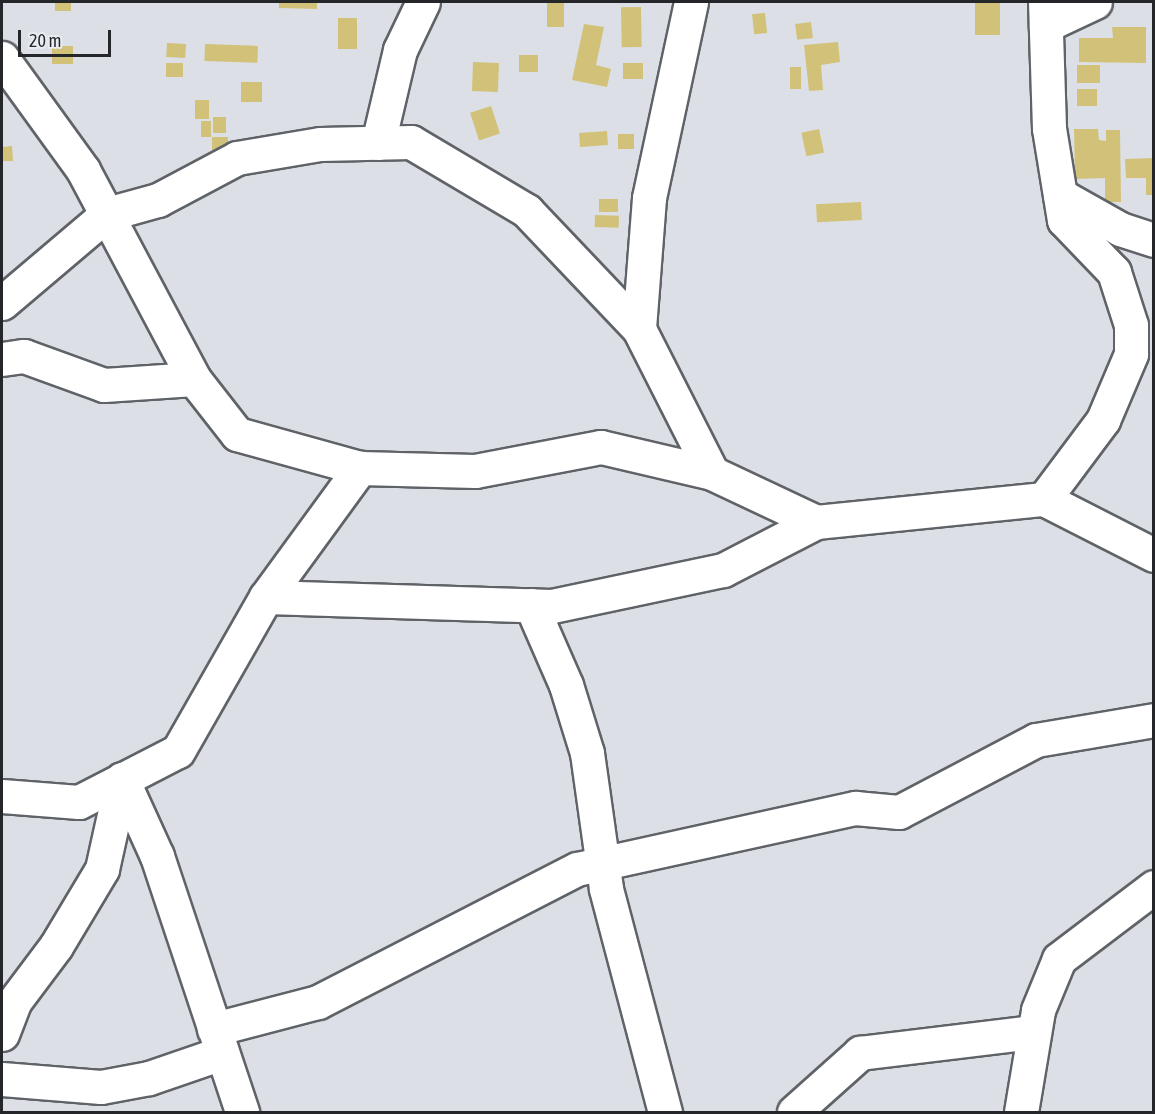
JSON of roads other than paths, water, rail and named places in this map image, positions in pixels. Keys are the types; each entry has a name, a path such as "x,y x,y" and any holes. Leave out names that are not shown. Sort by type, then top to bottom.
{"street":[{"path":"378,143 400,50 423,2"},
{"path":"639,329 649,198 691,2"},
{"path":"1044,499 1103,420 1131,354 1131,325 1114,272 1064,220 1048,128 1046,14 1095,2"},
{"path":"2,58 83,170 194,379 237,434 360,468 475,471 601,447 712,472 816,522"},
{"path":"2,303 107,214 158,200 237,158 320,144 411,142 527,211 639,329 712,472"},
{"path":"1060,195 1120,229 1154,240"},
{"path":"2,359 24,356 104,385 194,379"},
{"path":"2,796 79,802 178,751 266,597 360,468"},
{"path":"266,597 552,606 723,570 816,522 1044,499 1154,555"},
{"path":"531,605 566,685 587,753 606,862 606,889 665,1113"},
{"path":"2,1079 54,1098 101,1086 149,1078 218,1041 318,1002 578,869 855,808 899,812 1036,740 1154,720"},
{"path":"2,1034 14,1002 57,946 102,868 122,779"},
{"path":"122,779 157,856 242,1113"},
{"path":"1021,1113 1034,1032 1059,959 1154,887"},
{"path":"794,1113 860,1053 1034,1032"}]}
